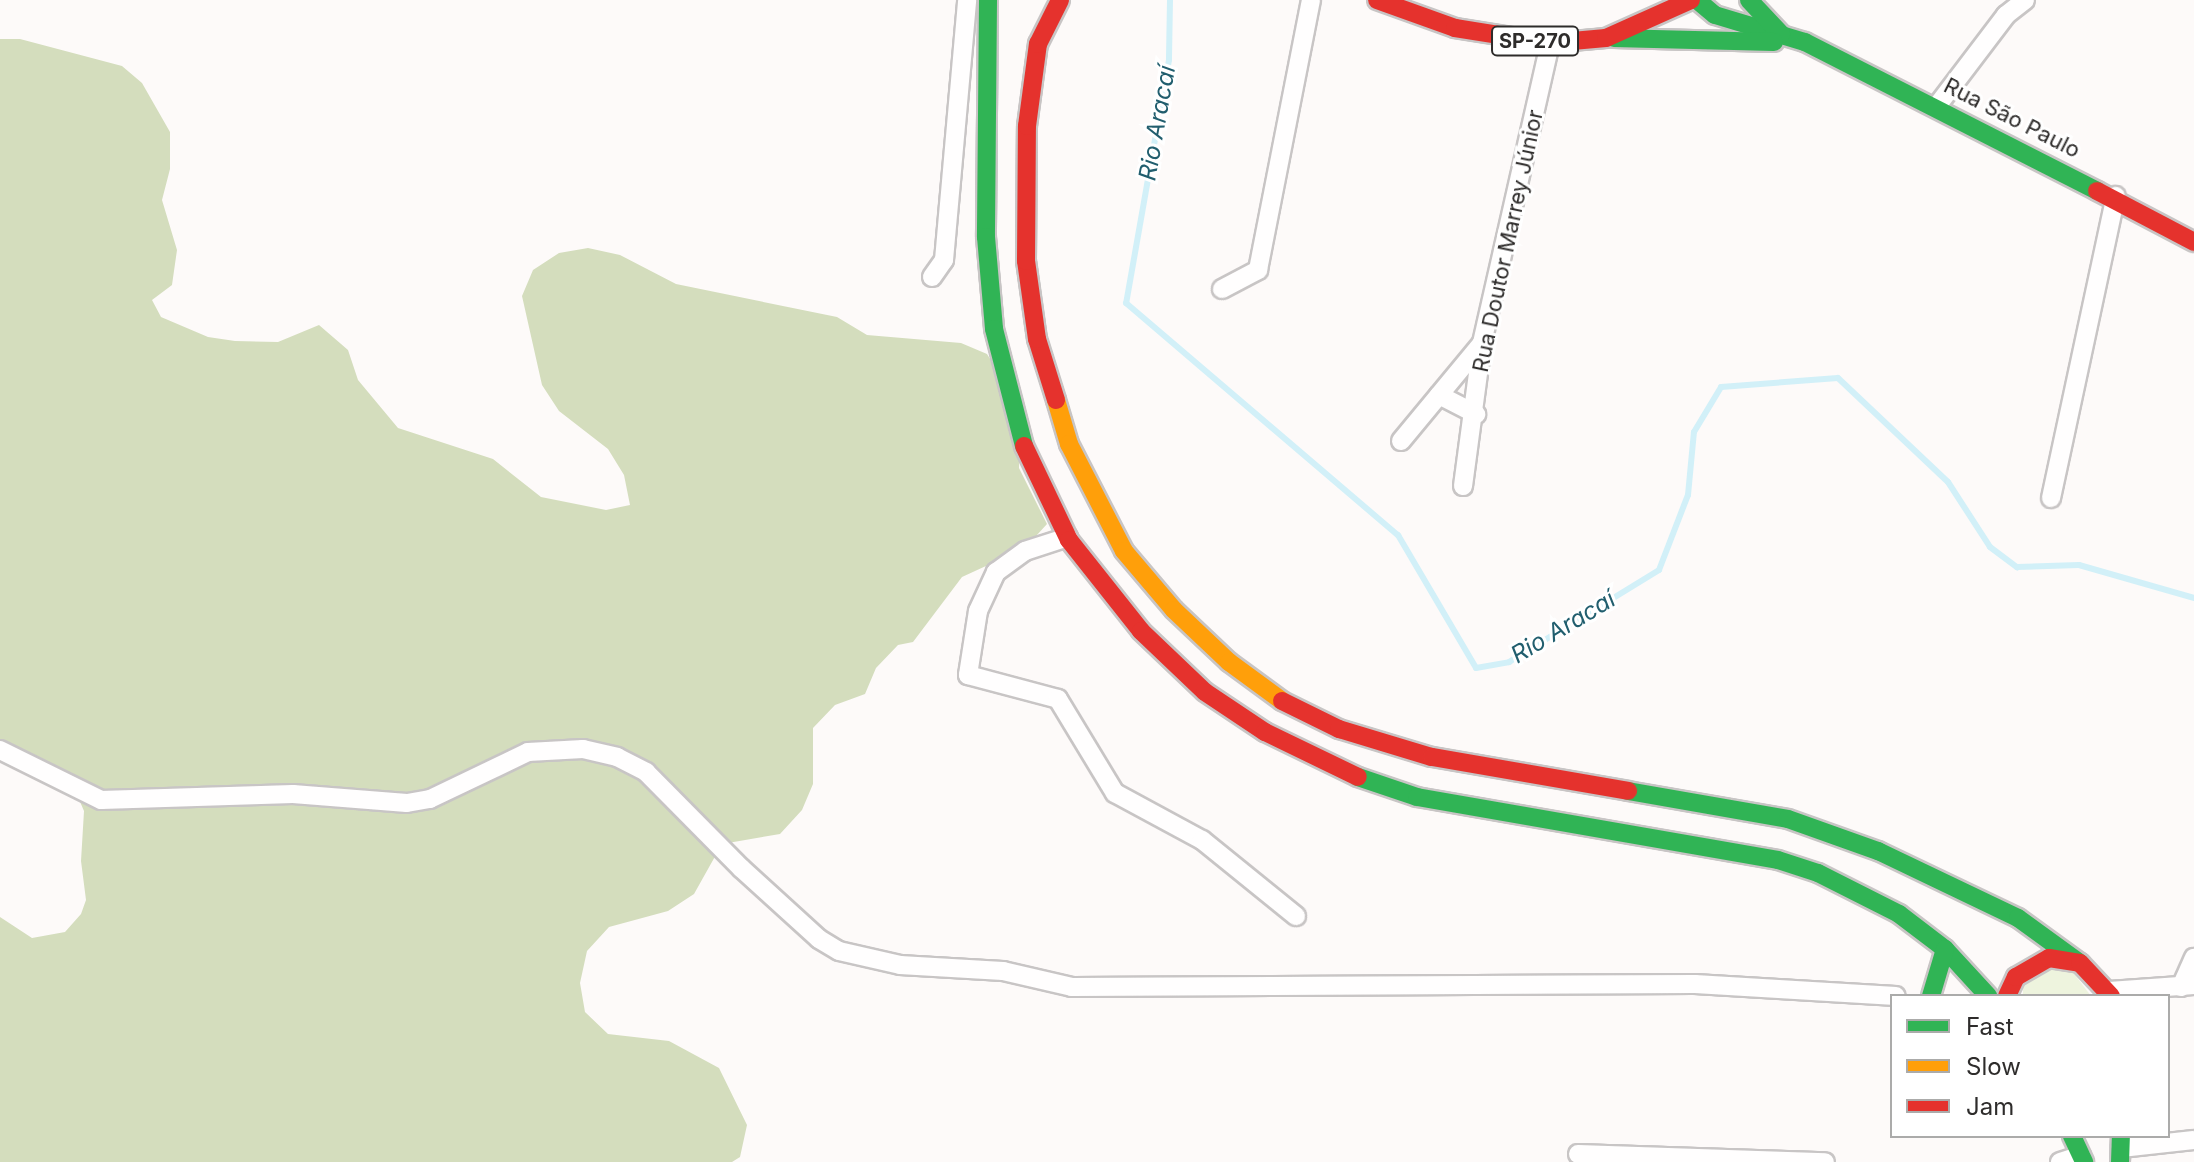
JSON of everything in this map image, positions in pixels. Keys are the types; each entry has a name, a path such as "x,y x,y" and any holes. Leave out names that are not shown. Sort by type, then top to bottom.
{"main road":[{"path":"988,0 986,237 994,329 1025,448 1068,537 1104,590 1205,692 1308,756 1417,797 1778,860 1858,891 1945,949 1986,994"},
{"path":"1060,0 1038,44 1027,126 1026,261 1037,339 1081,467 1124,551 1174,610 1229,662 1284,702 1339,729 1432,757 1788,819 1878,851 2018,918 2080,963 2110,993"},
{"name":"SP-270","path":"1377,0 1455,28 1550,43 1606,38 1647,24 1691,0"},
{"name":"Rua São Paulo","path":"1697,0 1715,15 1805,42 1937,106 2116,196 2194,242"},
{"path":"1749,0 1781,34"},
{"path":"1606,38 1805,42"},
{"path":"1932,994 1945,949"},
{"path":"2007,994 2008,985 2036,962 2060,958 2080,963"},
{"path":"2073,1138 2082,1159"}],"street":[{"path":"932,277 944,260 967,0"},
{"path":"1222,289 1258,270 1270,230 1311,0"},
{"path":"1937,106 2006,15 2025,0"},
{"name":"Rua Doutor Marrey Júnior","path":"1463,486 1476,414 1482,343 1550,43"},
{"path":"2051,498 2116,196"},
{"path":"1401,441 1482,343"},
{"path":"1439,395 1476,414"},
{"path":"1068,537 1025,551 996,572 978,611 968,675 1058,699 1115,793 1202,840 1296,916"},
{"path":"0,750 101,800 293,794 407,803 430,799 528,752 583,749 617,757 646,772 741,868 819,939 839,951 900,965 1003,971 1072,987 1695,984 1890,996"},
{"path":"2110,993 2178,989 2194,958"},
{"path":"2121,1149 2194,1140"},
{"path":"1578,1154 1814,1162"},
{"path":"2060,1162 2082,1159"}],"green space":[{"path":"0,39 20,39 122,66 142,83 170,132 170,169 162,200 177,250 172,285 152,300 161,317 208,337 235,341 278,342 319,325 348,350 358,380 398,428 493,459 541,497 606,510 630,505 624,475 608,449 559,411 542,385 522,296 533,270 559,253 588,248 620,255 676,284 837,317 867,335 961,343 987,354 1004,381 1020,440 1019,468 1047,524 1025,548 962,577 913,642 898,645 876,668 865,694 835,705 813,728 813,784 802,810 780,834 722,844 694,894 668,911 609,927 587,951 580,983 585,1012 608,1034 669,1041 719,1068 747,1125 740,1157 732,1162 0,1162 0,917 32,938 65,932 81,914 86,900 81,861 84,811 72,783 50,764 0,739"},
{"path":"2043,965 2072,971 2089,994 2023,994 2023,987"}],"waterway":[{"name":"Rio Aracaí","path":"1170,0 1169,60 1126,303 1398,535 1476,668 1509,662 1659,570 1688,495 1694,432 1721,387 1838,378 1948,482 1990,547 2017,567 2079,565 2194,598"}],"traffic: fast":[{"path":"988,0 986,237 994,329 1024,446"},
{"path":"1697,0 1715,15 1805,42 2097,191"},
{"path":"1749,0 1781,34"},
{"path":"1614,38 1774,42"},
{"path":"1358,777 1417,797 1778,860 1818,873 1899,914 1945,949 1986,994"},
{"path":"1628,791 1788,819 1878,851 2018,918 2080,963"},
{"path":"1932,994 1945,949"},
{"path":"2073,1138 2084,1162"},
{"path":"2120,1162 2121,1138"}],"traffic: slow":[{"path":"1056,400 1069,444 1124,551 1174,610 1229,662 1282,701"}],"traffic: jam":[{"path":"1056,400 1037,339 1026,261 1027,126 1038,44 1060,0"},
{"path":"1377,0 1455,28 1550,43 1606,38 1691,0"},
{"path":"2097,191 2194,242"},
{"path":"1024,446 1069,540 1141,631 1205,692 1265,732 1358,777"},
{"path":"1282,701 1339,729 1432,757 1628,791"},
{"path":"2008,994 2016,977 2049,958 2080,963 2109,994"}]}
